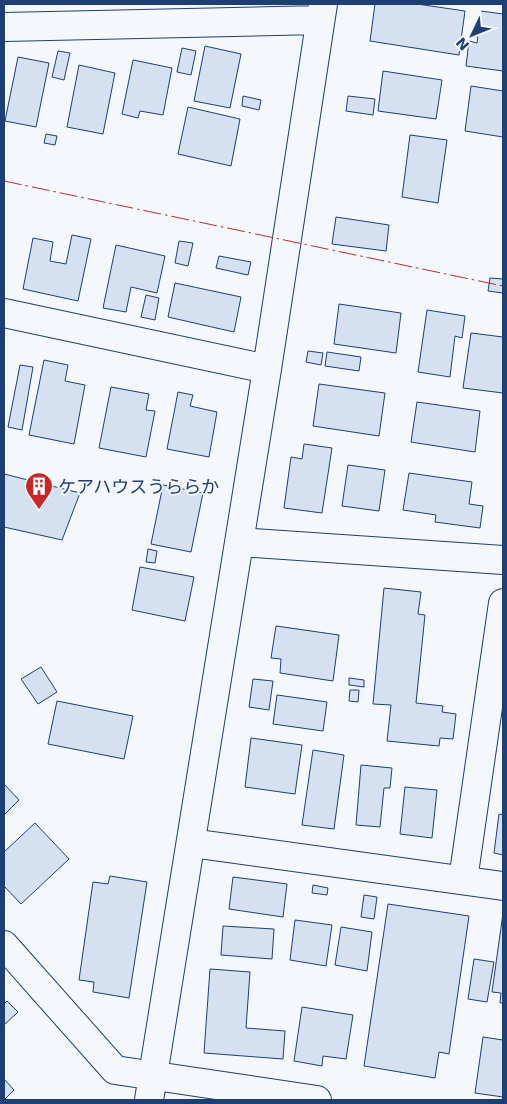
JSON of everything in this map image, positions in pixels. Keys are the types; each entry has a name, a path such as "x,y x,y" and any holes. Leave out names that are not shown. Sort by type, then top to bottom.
{"street":[{"path":"4,27 321,12 267,369 151,1088"},
{"path":"4,313 267,369"},
{"path":"239,542 503,560"},
{"path":"463,880 503,603"},
{"path":"191,843 503,886"},
{"path":"4,945 115,1070 151,1088 317,1100"}],"building":[{"path":"375,4 417,4 465,11 459,55 370,41"},
{"path":"481,11 503,14 503,71 466,66 469,41 477,43"},
{"path":"205,46 241,54 230,108 194,101"},
{"path":"182,48 196,51 191,75 177,72"},
{"path":"58,51 70,53 64,80 52,77"},
{"path":"18,57 49,63 36,127 5,121"},
{"path":"133,60 172,68 163,115 140,111 138,118 122,114"},
{"path":"79,65 115,73 103,134 67,127"},
{"path":"383,71 442,80 436,119 378,111"},
{"path":"471,86 503,91 503,137 465,131"},
{"path":"243,96 261,100 259,110 242,106"},
{"path":"348,96 375,99 373,115 346,111"},
{"path":"188,107 240,119 231,166 178,154"},
{"path":"46,134 57,136 55,145 44,143"},
{"path":"410,135 447,140 438,203 402,197"},
{"path":"336,217 389,225 386,251 332,244"},
{"path":"72,235 91,239 78,301 23,289 33,238 53,242 50,261 66,264"},
{"path":"179,241 193,243 188,266 175,263"},
{"path":"116,245 165,256 157,293 131,287 126,312 103,308"},
{"path":"219,256 251,262 248,275 216,268"},
{"path":"490,278 503,279 503,293 488,291"},
{"path":"175,283 241,297 234,332 168,317"},
{"path":"146,295 159,298 155,320 141,317"},
{"path":"339,304 401,313 396,353 334,344"},
{"path":"427,310 465,316 462,338 455,336 450,377 418,372"},
{"path":"471,333 503,337 503,393 463,388"},
{"path":"308,351 323,353 321,365 306,362"},
{"path":"327,352 361,357 359,371 325,366"},
{"path":"44,360 68,365 65,381 85,385 74,444 29,435"},
{"path":"20,365 33,367 22,430 8,427"},
{"path":"319,384 385,393 379,436 313,426"},
{"path":"111,387 149,394 146,410 155,411 146,457 99,448"},
{"path":"178,392 193,395 190,406 217,412 209,457 167,449"},
{"path":"417,402 480,411 475,452 411,442"},
{"path":"304,444 332,448 322,513 284,508 291,457 302,459"},
{"path":"348,465 385,470 379,511 342,506"},
{"path":"409,473 472,482 469,504 483,506 480,528 435,522 436,515 403,510"},
{"name":"ケアハウスうららか","path":"4,474 80,493 62,540 4,527"},
{"path":"163,485 203,493 191,552 151,544"},
{"path":"148,549 157,551 155,563 146,562"},
{"path":"140,567 194,577 185,621 132,610"},
{"path":"384,588 421,592 418,614 425,615 416,703 443,706 442,712 456,714 453,739 440,738 439,746 387,741 391,705 373,704"},
{"path":"276,626 339,635 333,681 280,673 281,659 271,658"},
{"path":"41,667 57,692 38,704 21,679"},
{"path":"349,678 364,680 364,687 349,685"},
{"path":"253,679 273,681 269,710 249,707"},
{"path":"350,690 359,690 358,702 349,701"},
{"path":"277,695 327,702 323,731 273,724"},
{"path":"57,701 133,716 124,759 48,744"},
{"path":"251,738 302,745 295,794 245,787"},
{"path":"313,750 344,755 334,829 302,825"},
{"path":"361,765 392,768 390,788 384,788 380,827 356,825"},
{"path":"4,784 19,800 4,815"},
{"path":"405,787 437,790 432,838 400,834"},
{"path":"499,814 503,815 503,855 494,853"},
{"path":"35,823 69,859 21,904 4,886 4,852"},
{"path":"110,876 147,882 129,998 93,992 94,982 79,980 93,882 108,884"},
{"path":"233,877 287,884 283,917 229,909"},
{"path":"313,885 328,888 327,895 312,893"},
{"path":"364,895 377,897 374,919 361,917"},
{"path":"388,904 469,916 449,1054 439,1052 435,1078 364,1066"},
{"path":"503,913 503,1003 500,1003 501,993 492,992"},
{"path":"295,920 332,925 326,966 290,960"},
{"path":"223,926 274,929 272,959 221,955"},
{"path":"341,927 372,932 367,971 335,965"},
{"path":"474,959 494,962 487,1002 468,999"},
{"path":"210,969 250,972 246,1028 285,1031 283,1059 204,1053"},
{"path":"7,1001 18,1012 4,1025 4,1004"},
{"path":"302,1007 353,1015 346,1059 323,1056 322,1066 294,1061"},
{"path":"483,1037 503,1040 503,1097 475,1093"},
{"path":"4,1079 14,1090 4,1100"}],"power":[{"path":"4,181 503,286"}],"place":[{"name":"ケアハウスうららか","path":"39,510"}]}
